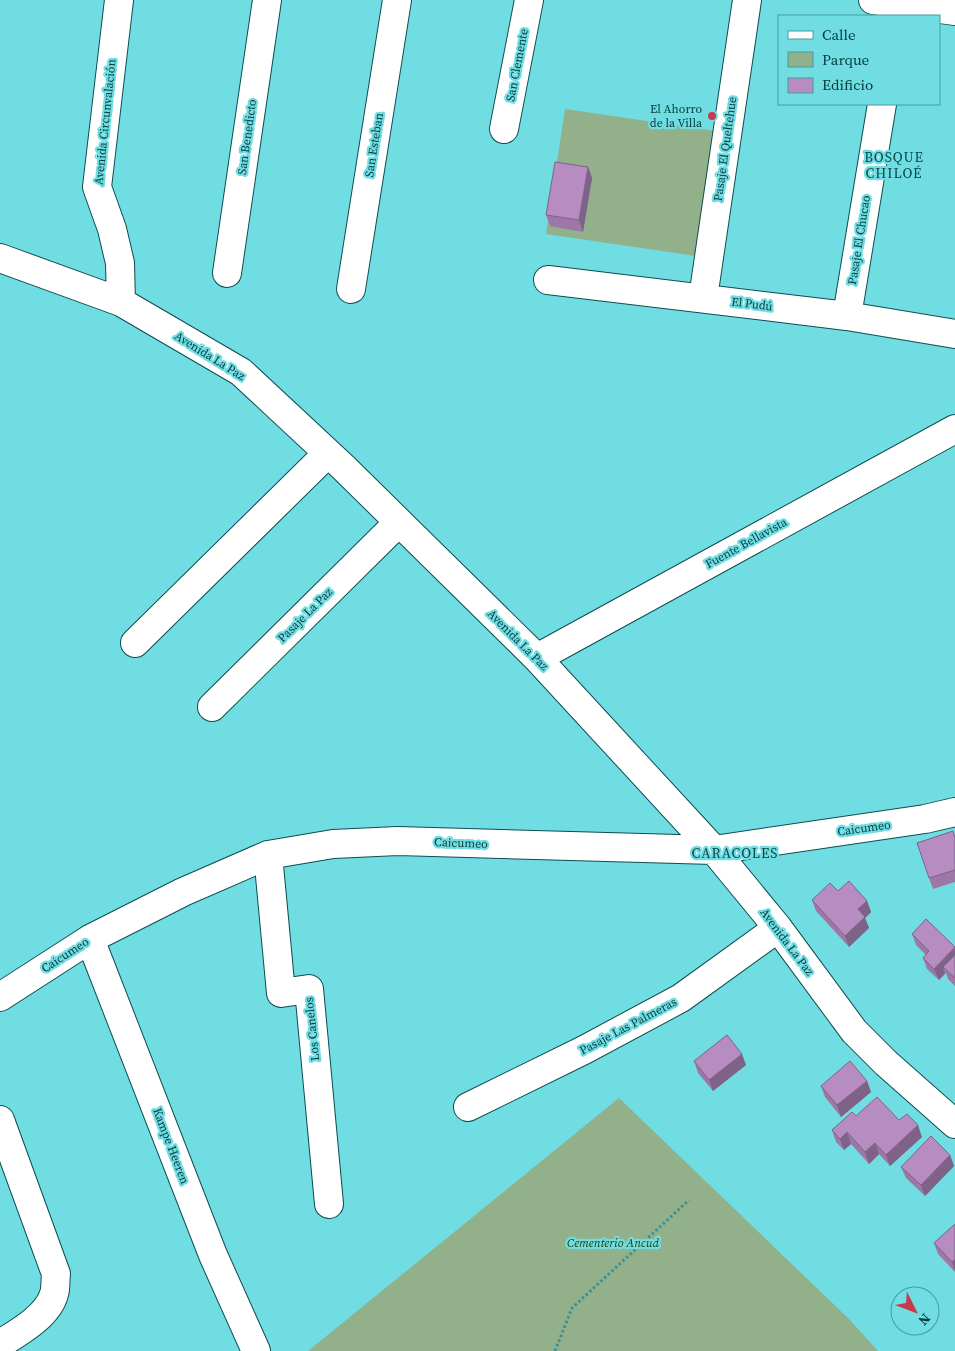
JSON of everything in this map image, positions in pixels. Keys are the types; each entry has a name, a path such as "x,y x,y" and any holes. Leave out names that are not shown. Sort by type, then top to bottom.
{"street":[{"name":"Avenida Circunvalación","path":"119,0 97,187 112,229 120,263 121,302"},
{"name":"San Benedicto","path":"227,273 267,0"},
{"name":"San Esteban","path":"351,289 397,0"},
{"name":"San Clemente","path":"504,129 530,0"},
{"name":"Pasaje El Queltehue","path":"703,298 747,0"},
{"path":"889,7 955,11"},
{"name":"Pasaje El Chucao","path":"847,316 882,105"},
{"name":"Avenida La Paz","path":"0,258 121,302 241,372 328,453 537,658 714,850 778,928 854,1031 886,1063 955,1124"},
{"name":"El Pudú","path":"548,280 847,316 955,334"},
{"name":"Fuente Bellavista","path":"537,658 955,429"},
{"path":"135,643 328,453"},
{"name":"Pasaje La Paz","path":"212,707 399,522"},
{"name":"Caicumeo","path":"0,997 90,939 183,892 268,855 333,844 398,841 714,850 925,819 955,812"},
{"name":"Los Canelos","path":"268,855 281,993 308,989 329,1204"},
{"name":"Pasaje Las Palmeras","path":"468,1107 584,1050 682,998 778,928"},
{"name":"Kampe Heeren","path":"90,939 213,1255 256,1351"},
{"path":"0,1120 56,1274 54,1295 43,1313 20,1332 0,1344"}],"path":[{"path":"555,1351 572,1308 689,1200"}],"green space":[{"path":"565,109 715,131 696,256 546,234"},
{"name":"Cementerio Ancud","path":"619,1098 849,1319 878,1351 308,1351"}],"building":[{"path":"555,162 588,167 579,220 546,215"},
{"path":"953,831 955,838 955,870 929,878 917,843"},
{"path":"849,881 867,901 858,909 865,917 845,936 812,900 830,883 838,891"},
{"path":"926,919 955,947 934,969 923,958 929,951 912,934"},
{"path":"955,955 955,978 943,967"},
{"path":"727,1035 742,1054 709,1080 694,1061"},
{"path":"850,1061 867,1081 837,1105 821,1086"},
{"path":"877,1097 899,1120 907,1114 918,1125 886,1155 875,1143 865,1152 847,1132 840,1139 832,1130 852,1112 856,1116"},
{"path":"931,1136 950,1155 921,1185 901,1167"},
{"path":"955,1224 955,1259 952,1262 934,1243"}],"place":[{"name":"El Ahorro de la Villa","path":"712,116"}],"district":[{"name":"BOSQUE CHILOÉ","path":"894,166"},
{"name":"CARACOLES","path":"735,853"}]}
